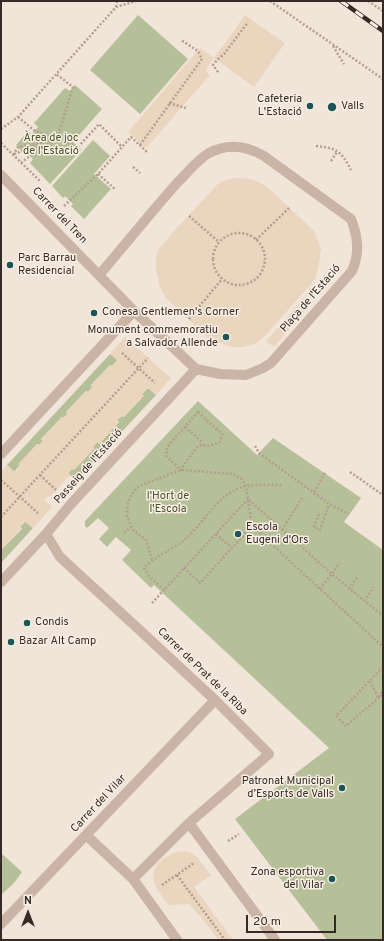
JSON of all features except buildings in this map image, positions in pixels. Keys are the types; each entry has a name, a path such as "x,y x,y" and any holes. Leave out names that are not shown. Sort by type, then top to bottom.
{"street":[{"name":"Plaça de l'Estació","path":"99,275 166,196 199,160 210,153 226,147 241,147 254,150 351,219 357,235 356,261 352,271 271,363 246,375 220,374 196,369"},
{"name":"Carrer del Tren","path":"1,175 99,275"},
{"path":"99,275 134,311 196,369"},
{"path":"1,454 134,311"},
{"name":"Passeig de l'Estació","path":"1,582 196,369"},
{"name":"Carrer de Prat de la Riba","path":"46,534 60,558 215,700 269,754 189,822 134,879"},
{"name":"Carrer del Vilar","path":"1,924 215,700"},
{"path":"189,822 274,940"},
{"path":"86,835 134,879 177,940"}],"path":[{"path":"116,7 117,1"},
{"path":"1,130 18,117 116,7 136,1"},
{"path":"270,1 383,79"},
{"path":"368,1 383,12"},
{"path":"218,72 213,65 224,54 248,22"},
{"path":"140,145 202,59 198,51 181,40"},
{"path":"332,43 344,64"},
{"path":"21,163 57,139 73,88 56,74"},
{"path":"169,103 186,108"},
{"path":"18,117 35,131 78,147 99,124 122,147"},
{"path":"64,206 98,174 131,137 147,152"},
{"path":"13,155 57,139"},
{"path":"13,155 18,147 57,139"},
{"path":"1,143 40,181"},
{"path":"316,146 331,148 338,152 351,170"},
{"path":"331,161 338,152"},
{"path":"133,167 140,173"},
{"path":"98,174 115,189"},
{"path":"256,240 289,208"},
{"path":"189,216 219,242"},
{"path":"237,233 247,235 256,240 262,248 265,258 264,268 258,277 250,283 240,285 230,284 222,279 216,271 213,261 214,251 219,242 227,236 237,233"},
{"path":"189,319 222,279"},
{"path":"122,352 156,383"},
{"path":"1,517 148,358"},
{"path":"181,470 166,456 167,447 198,412 222,434 220,442 209,446 201,445"},
{"path":"185,427 201,441 201,445"},
{"path":"181,470 187,460 201,445"},
{"path":"255,446 259,453 329,504 349,514"},
{"path":"152,560 146,540 132,529 127,515 128,502 132,494 139,486 181,470 233,474 241,478 246,486 252,526 383,648"},
{"path":"350,472 378,489 383,495"},
{"path":"314,492 325,473"},
{"name":"Passeig de l'Estació","path":"40,475 56,490"},
{"path":"1,480 43,517"},
{"path":"164,590 149,576 144,568 160,554 180,543 226,494 246,486 284,485"},
{"path":"282,530 302,498"},
{"path":"248,499 332,574 383,616"},
{"path":"152,603 248,499"},
{"path":"319,514 314,527 320,530 329,504"},
{"path":"184,568 200,582 252,526"},
{"path":"124,533 131,527"},
{"path":"216,534 232,548"},
{"path":"320,589 340,564"},
{"path":"349,588 358,576"},
{"path":"364,601 374,586"},
{"path":"383,667 336,716 346,726 383,694"},
{"path":"370,681 372,682 378,698"},
{"path":"378,698 383,690"},
{"path":"223,845 238,834"},
{"path":"156,889 199,859"},
{"path":"176,875 225,940"}],"green space":[{"path":"138,15 188,59 140,114 90,70"},
{"name":"Àrea de joc de l'Estació","path":"75,85 102,109 73,142 81,150 50,184 30,163 33,159 26,152 24,154 16,145 28,131 32,134 38,127 34,123 65,88 70,91"},
{"path":"93,140 110,156 94,174 111,189 84,219 71,206 73,204 65,196 63,198 52,186"},
{"path":"110,354 118,360 112,366 110,365 91,385 93,387 88,392 86,391 66,412 68,414 63,418 62,417 41,439 43,441 39,445 37,444 14,472 7,465"},
{"path":"148,388 156,395 76,481 68,473 72,469 74,470 94,448 93,447 97,442 99,444 119,422 117,420 122,416 124,417 143,396 142,394"},
{"name":"Escola Eugeni d'Ors","path":"198,401 257,455 273,438 361,498 344,522 383,550 383,940 327,940 235,819 329,748 154,585 151,588 122,560 131,550 116,537 107,547 99,539 109,528 98,518 87,528 85,526 85,521"},
{"path":"25,521 33,528 1,563 1,548 2,549 22,529 20,527"},
{"path":"1,853 22,872 14,883 2,894"}],"shaded area":[{"path":"245,15 285,43 254,87 214,58"},
{"path":"200,48 214,58 205,70 210,75 146,148 128,132"},
{"path":"235,178 251,179 268,188 311,228 316,235 321,249 316,277 311,284 263,338 256,343 243,347 232,347 208,338 166,298 160,287 156,269 156,256 158,250 177,228 217,185 222,181"},
{"path":"306,296 313,302 274,347 266,341"},
{"path":"125,337 171,378 156,395 148,388 142,394 144,396 124,417 122,416 117,420 119,422 99,444 97,442 93,447 95,448 74,470 72,469 69,473 70,475 50,497 48,496 44,500 52,507 33,528 25,522 20,527 22,528 2,549 1,472 7,465 15,472 20,465 18,464 37,444 39,445 43,441 41,439 62,417 63,418 67,414 66,412 86,391 88,392 92,387 91,386 110,365 112,366 117,360 110,354"},
{"path":"185,851 196,856 211,875 194,887 233,940 219,940 190,904 168,905 157,889 154,882 153,873 158,863 176,852"}],"railway":[{"path":"341,1 383,31"}],"place":[{"name":"Cafeteria L'Estació","path":"310,106"},
{"name":"Valls","path":"332,107"},
{"name":"Parc Barrau Residencial","path":"10,265"},
{"name":"Conesa Gentlemen's Corner","path":"94,313"},
{"name":"Monument commemoratiu a Salvador Allende","path":"226,337"},
{"name":"Escola Eugeni d'Ors","path":"238,534"},
{"name":"Condis","path":"27,623"},
{"name":"Bazar Alt Camp","path":"11,642"},
{"name":"Patronat Municipal d’Esports de Valls","path":"342,788"},
{"name":"Zona esportiva del Vilar","path":"332,879"}],"park label":[{"name":"l'Hort de l'Escola","path":"168,503"}]}
